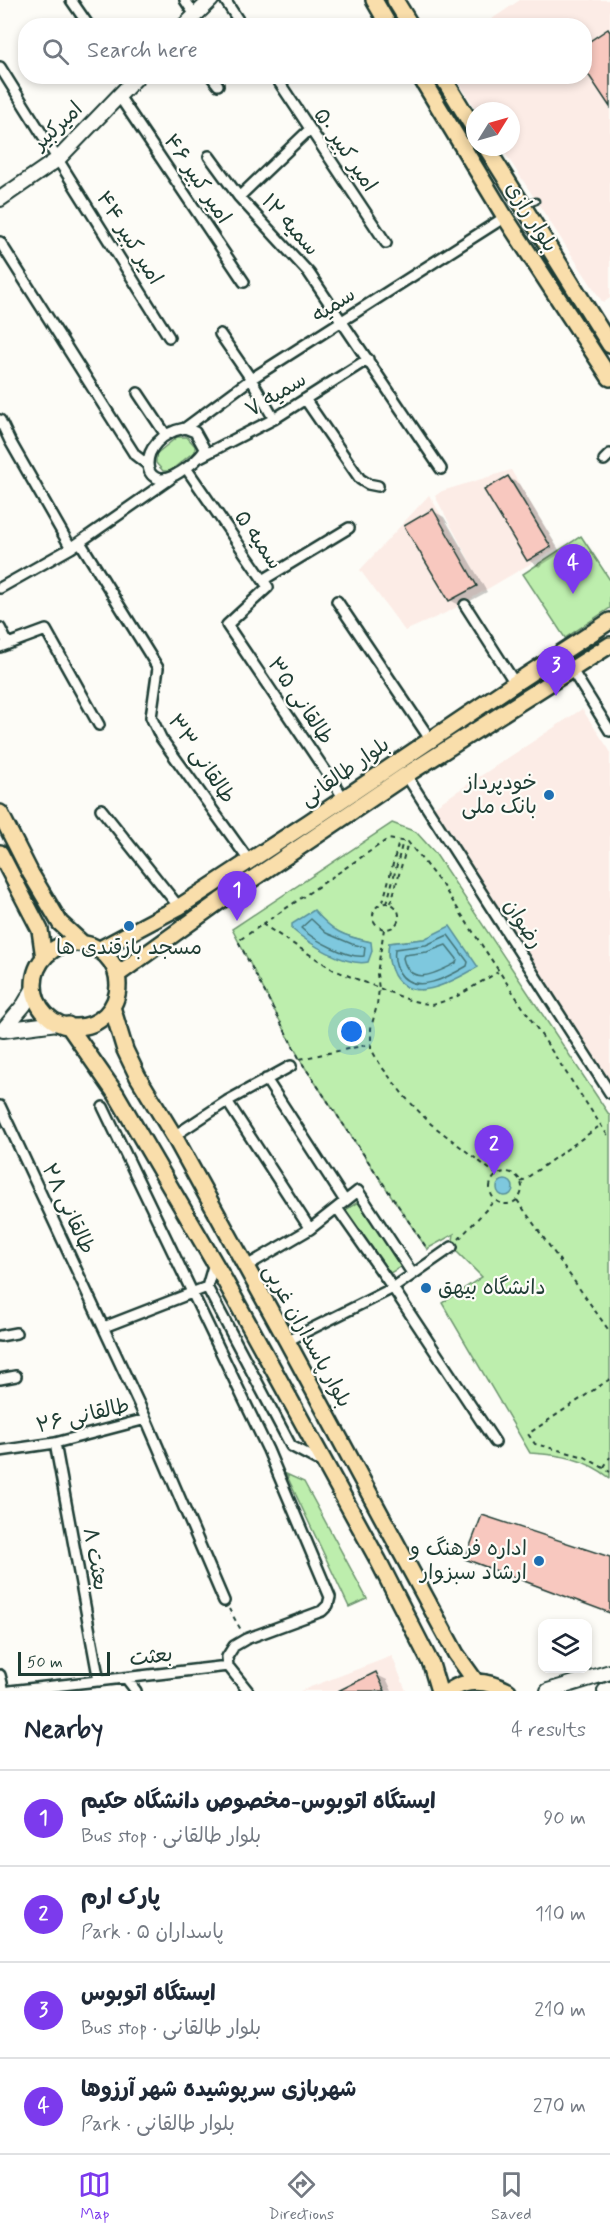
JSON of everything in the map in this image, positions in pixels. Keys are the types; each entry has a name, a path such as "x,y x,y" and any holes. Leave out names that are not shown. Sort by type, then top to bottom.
{"main road":[{"path":"192,18 211,0"},
{"path":"374,0 385,18"},
{"path":"398,5 406,18"},
{"name":"امیرکبیر","path":"0,199 58,159 130,84"},
{"name":"بلوار رازی","path":"425,84 506,217 610,378"},
{"path":"447,84 466,115"},
{"name":"بلوار رازی","path":"493,156 529,203 608,342"},
{"path":"591,348 608,342"},
{"name":"بلوار طالقانی","path":"98,950 179,907 610,621"},
{"name":"بلوار طالقانی","path":"117,975 406,775 610,645"},
{"path":"0,813 31,874 60,923 83,944 98,950 110,961 117,975 116,997 112,1007 107,1014 93,1023 77,1027 62,1024 1,1031"},
{"path":"0,853 40,930 44,958"},
{"path":"1,1031 24,1005 34,988 38,967 44,958 50,952 66,945 83,944"},
{"path":"34,988 44,1012 62,1024 116,1094 214,1263 328,1466 431,1664 439,1691"},
{"name":"بلوار پاسداران غربی","path":"112,1007 125,1050 138,1077 174,1136 287,1341 456,1654 476,1682"},
{"path":"548,1691 610,1672"},
{"path":"449,1691 464,1684 476,1682 491,1683 508,1691"},
{"path":"605,1691 610,1689"}],"street":[{"path":"71,0 83,18"},
{"path":"185,0 195,15"},
{"path":"225,0 237,18"},
{"name":"امیر کبیر ۴۴","path":"0,67 169,337"},
{"name":"امیر کبیر ۵۰","path":"279,84 386,243"},
{"name":"امیر کبیر ۴۶","path":"119,96 244,282"},
{"path":"239,197 309,130"},
{"name":"سمیه ۱۲","path":"209,156 239,197 309,273 441,470"},
{"name":"سمیه","path":"185,428 251,379 506,217"},
{"path":"0,242 135,455 148,465"},
{"path":"220,334 251,379 274,419"},
{"name":"سمیه ۷","path":"200,457 274,419 368,359"},
{"path":"138,393 166,435"},
{"path":"305,399 360,479 378,486"},
{"path":"0,420 70,548"},
{"path":"0,588 80,542 186,468 200,457 205,450 195,432 185,428 166,435 156,442 148,455 148,465 153,476 161,480 170,479"},
{"name":"سمیه ۵","path":"186,468 268,587 227,625"},
{"path":"263,580 349,528"},
{"name":"طالقانی ۳۳","path":"80,542 158,668 151,717 161,738 249,862"},
{"path":"337,601 430,739"},
{"path":"465,605 514,683"},
{"name":"طالقانی ۳۵","path":"227,625 343,797"},
{"path":"0,628 4,645 46,630 99,725"},
{"path":"572,670 610,731"},
{"name":"رضوان","path":"406,775 610,1093"},
{"path":"101,809 179,907"},
{"path":"174,1136 227,1101 291,1066"},
{"path":"267,1078 345,1201"},
{"path":"227,1101 310,1229"},
{"name":"طالقانی ۲۸","path":"0,1106 104,1327"},
{"path":"103,1107 268,1450 330,1597 328,1605 322,1611 246,1639 234,1646 227,1657 228,1666 248,1691"},
{"path":"245,1267 310,1229 358,1191 412,1273"},
{"path":"337,1208 495,1442"},
{"path":"287,1341 393,1288 452,1247"},
{"path":"214,1263 207,1287 291,1446 328,1466"},
{"path":"104,1327 207,1287"},
{"name":"طالقانی ۲۶","path":"0,1451 55,1443 146,1419 104,1327"},
{"path":"0,1336 16,1333"},
{"path":"0,1379 16,1376"},
{"path":"146,1419 224,1601"},
{"name":"بعثت ۸","path":"55,1443 99,1681"},
{"name":"بعثت","path":"10,1691 228,1666"},
{"path":"0,1675 4,1691"},
{"path":"126,1678 136,1691"}],"path":[{"path":"427,1249 300,1059 238,941 388,839 408,842 442,885 610,1139"},
{"path":"387,903 401,841"},
{"path":"382,903 401,841"},
{"path":"391,904 408,842"},
{"path":"382,903 387,903 398,910 399,919 394,926 384,929 375,924 373,916 375,908 382,903"},
{"path":"262,924 334,970 409,1000 432,1005 454,998 499,971"},
{"path":"384,929 377,974 379,989 377,1005 371,1028 371,1049 405,1097 448,1138 497,1175 510,1173 521,1182 522,1191 517,1200 504,1204 495,1200 490,1187 497,1175"},
{"path":"300,1059 371,1044"},
{"path":"521,1182 601,1125"},
{"path":"452,1247 495,1200"},
{"path":"517,1200 610,1332"},
{"path":"610,1379 528,1434 535,1444 585,1457 610,1472"},
{"path":"603,1468 610,1457"},
{"path":"224,1601 246,1639"}],"shaded area":[{"path":"520,0 610,0 610,298 603,303 507,156 520,156 520,102 471,102 460,84 592,84 592,18 493,18"},
{"path":"511,470 557,548 450,611 405,631 360,570 429,495 476,573 435,496 442,491"},
{"path":"582,709 610,751 610,1081 429,810"},
{"path":"392,1656 406,1691 300,1691"}],"green space":[{"path":"177,437 187,437 195,446 195,451 170,471 163,471 156,463 156,454"},
{"path":"581,536 610,580 610,608 565,638 523,574"},
{"path":"392,823 416,832 435,853 610,1116 610,1478 582,1462 530,1453 442,1303 482,1277 452,1247 454,1234 427,1249 302,1063 232,929","holes":["314,911 339,932 371,942 292,929","434,935 448,983 421,990 392,970 388,956 389,943 424,939"]},
{"path":"361,1200 404,1265 385,1276 344,1211"},
{"path":"286,1474 304,1482 367,1599 349,1607"}],"water":[{"path":"314,910 339,932 371,942 372,951 368,962 349,961 328,953 292,929 292,924"},
{"path":"450,926 478,967 447,983 423,990 412,989 402,984 394,975 391,967 388,955 389,943 424,939"},
{"path":"502,1180 508,1180 513,1188 511,1194 502,1196 497,1191 497,1185"}],"building":[{"path":"608,29 610,32 610,107 592,80 592,40"},
{"path":"508,476 551,547 527,561 484,490"},
{"path":"433,509 477,586 449,601 404,526"},
{"path":"482,1515 610,1557 610,1613 465,1559"},
{"path":"376,1672 385,1691 338,1691"}],"place":[{"name":"شهربازی سرپوشیده شهر آرزوها","path":"573,594"},
{"name":"ایستگاه اتوبوس","path":"556,696"},
{"name":"خودپرداز بانک ملی","path":"549,795"},
{"name":"ایستگاه اتوبوس-مخصوص دانشگاه حکیم","path":"237,921"},
{"name":"مسجد بازقندی ها","path":"129,926"},
{"name":"پارک ارم","path":"494,1175"},
{"name":"دانشگاه بیهق","path":"426,1288"},
{"name":"اداره فرهنگ و ارشاد سبزوار","path":"539,1561"}]}
